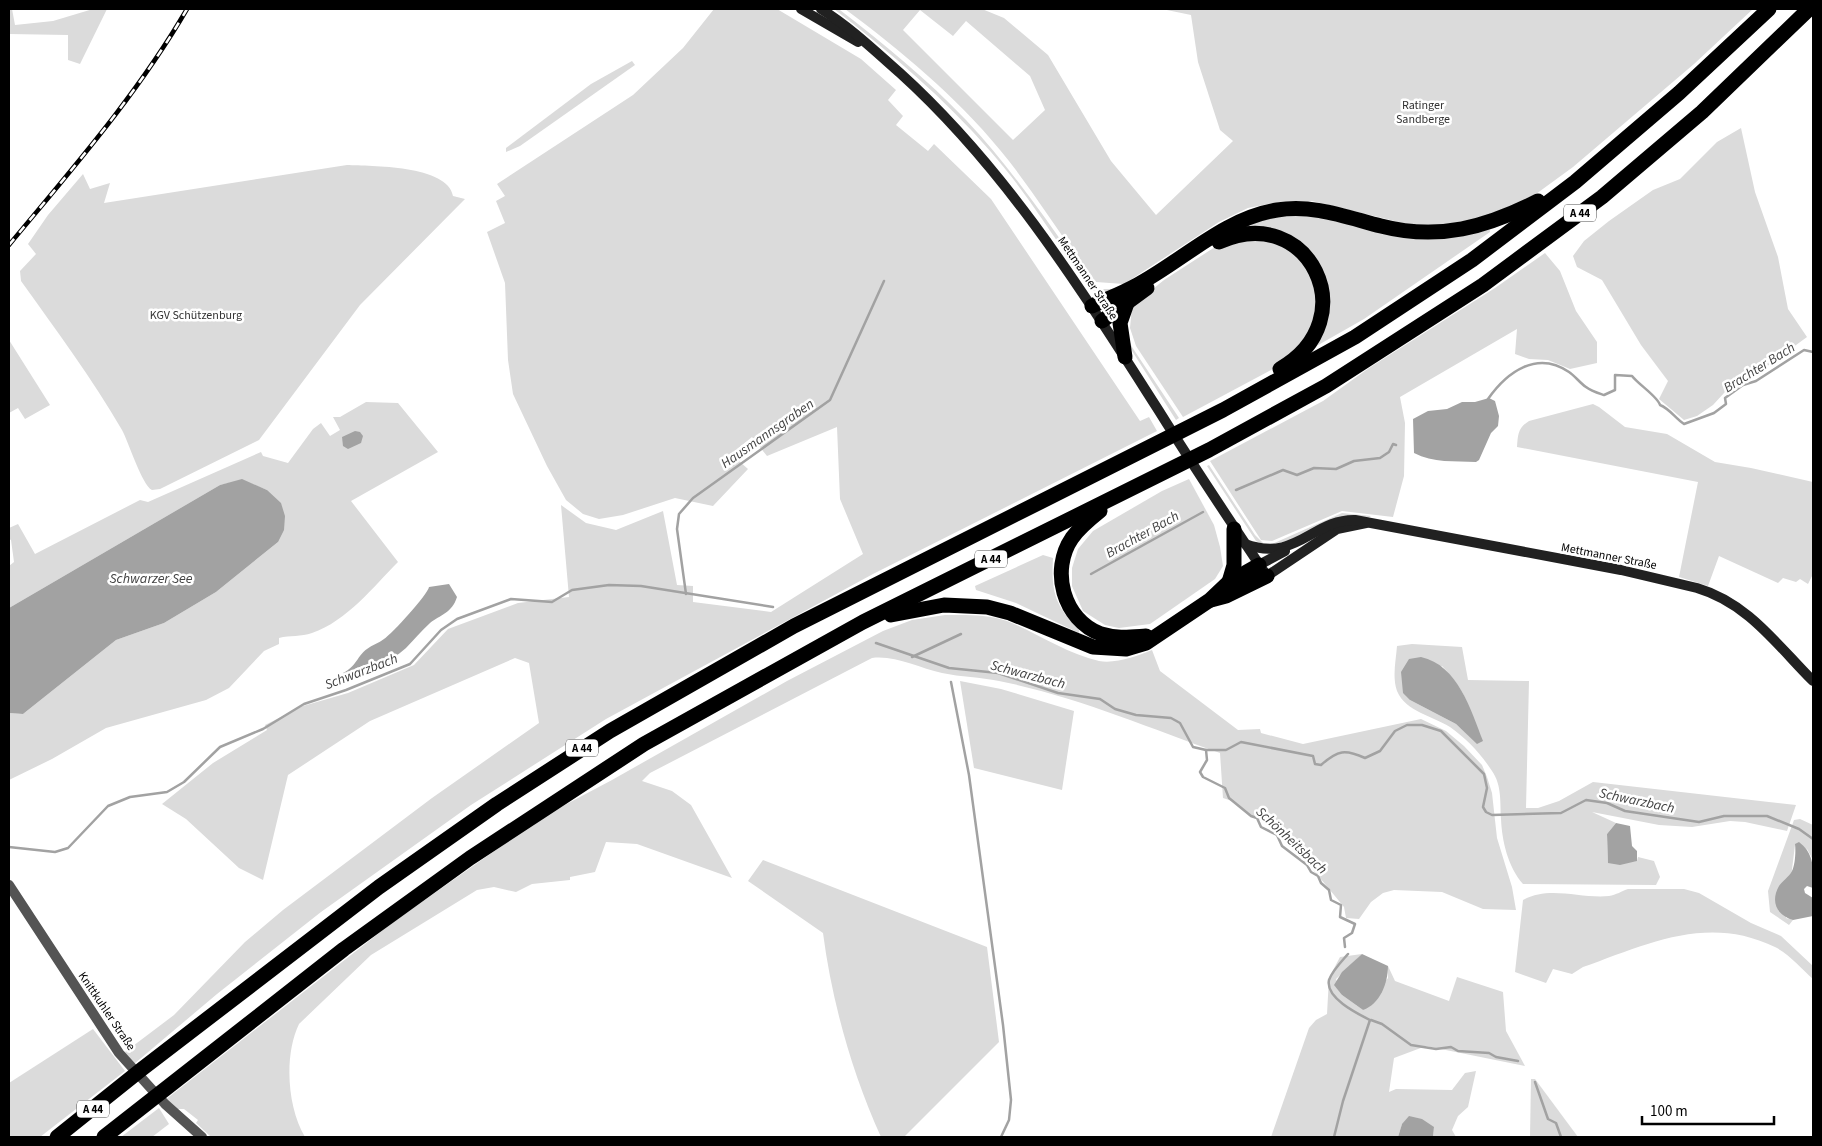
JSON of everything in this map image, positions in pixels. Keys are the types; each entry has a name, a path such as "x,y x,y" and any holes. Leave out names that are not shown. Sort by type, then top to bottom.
{"highway":[{"name":"A 44","path":"57,1137 142,1069 379,887 497,804 603,735 794,626 1223,410 1355,337 1472,260 1575,182 1679,94 1769,9"},
{"name":"A 44","path":"104,1137 344,949 470,858 644,744 863,622 1170,471 1326,386 1483,285 1616,185 1702,112 1809,9"},
{"path":"1092,306 1137,285 1235,224 1268,211 1304,208 1322,210 1407,231 1452,232 1482,226 1511,215 1575,182"},
{"path":"1102,321 1206,249 1239,234 1253,232 1272,235 1288,242 1304,254 1316,272 1324,296 1324,308 1318,330 1298,356 1227,399 1223,410"},
{"path":"1125,357 1120,323 1127,303"},
{"path":"1119,495 1084,525 1072,539 1062,568 1064,594 1077,618 1094,631 1121,638 1155,635"},
{"path":"1229,582 1234,565 1234,529"},
{"path":"863,622 924,608 967,604 1010,613 1078,642 1105,649 1137,647 1146,643 1155,635 1210,600 1229,582 1263,570"},
{"path":"1210,600 1226,596 1263,570"}],"main road":[{"name":"Mettmanner Straße","path":"801,9 876,52"},
{"name":"Mettmanner Straße","path":"823,10 876,52 949,119 998,177 1047,240 1092,306 1234,529 1263,570 1336,529 1366,523"},
{"name":"Mettmanner Straße","path":"1245,544 1271,551 1310,537 1335,522 1344,520 1620,570 1709,591 1741,609 1776,641 1813,681"},
{"path":"1263,570 1310,537"}],"street":[{"name":"Knittkuhler Straße","path":"9,885 119,1053 165,1104 202,1137"}],"green space":[{"path":"9,9 12,9 15,25 53,21 93,9 107,9 80,64 68,60 68,35 9,34"},
{"path":"714,9 777,9 861,59 896,90 888,100 903,116 896,125 928,151 934,144 991,199 1140,421 1149,417 1157,431 873,574 606,719 471,805 321,912 217,994 134,1064 125,1052 174,1015 245,942 283,910 432,798 539,723 529,663 515,658 370,721 288,775 263,880 239,868 186,819 162,804 213,763 267,730 265,725 303,706 348,693 414,665 448,629 518,603 569,597 561,505 586,523 616,530 663,511 677,585 693,586 693,602 771,612 863,554 840,499 837,427 767,456 752,437 731,454 748,469 713,506 675,498 623,515 599,519 583,514 566,500 547,466 513,394 508,360 505,283 487,232 505,223 496,201 505,196 497,184 633,95 683,48"},
{"path":"834,9 840,10 889,49 951,105 983,139 1015,178 1090,282 1102,289 1115,289 1104,294 1098,294 1092,290 1018,185 973,132 916,76"},
{"name":"Ratinger Sandberge","path":"845,9 982,9 1004,18 1048,55 1111,161 1156,215 1233,141 1220,130 1198,62 1191,15 1162,9 1753,9 1694,64 1573,167 1536,194 1508,208 1481,218 1446,224 1407,224 1312,201 1279,202 1248,208 1219,222 1124,284 1096,282 1025,182 983,130 946,92 907,57","holes":["920,10 953,36 966,21 1030,76 1045,110 1013,140 903,30"]},
{"path":"632,61 635,65 520,146 506,152 506,148 591,84"},
{"path":"1741,128 1755,192 1778,257 1788,309 1807,337 1762,370 1736,380 1713,405 1697,416 1684,420 1659,399 1668,381 1641,345 1602,280 1577,267 1573,256 1584,241 1609,221 1653,190 1680,179 1717,142"},
{"name":"KGV Schützenburg","path":"347,165 389,167 423,173 438,178 448,186 453,196 465,199 360,305 259,440 160,489 152,490 144,480 122,430 73,354 21,281 20,271 36,254 28,244 48,215 83,174 90,189 110,183 104,203"},
{"path":"1300,212 1386,230 1489,227 1490,232 1364,319 1313,348 1326,318 1306,250 1239,231 1241,225"},
{"path":"1261,237 1297,253 1314,275 1317,321 1288,361 1183,417 1136,346 1130,328 1132,306 1164,280 1215,247"},
{"path":"1545,253 1560,271 1576,311 1597,342 1597,363 1570,369 1548,360 1529,359 1515,354 1517,329 1400,397 1405,423 1404,476 1393,517 1342,511 1272,541 1261,540 1210,461 1323,401 1369,368 1495,288"},
{"path":"1126,328 1132,347 1179,418 1176,420 1127,343 1124,335"},
{"path":"9,340 50,405 25,419 18,408 9,413"},
{"path":"366,402 398,403 438,452 351,501 398,562 348,612 325,628 304,635 279,638 279,644 264,651 229,688 206,700 106,728 52,759 9,780 9,713 23,714 116,640 164,623 216,592 278,542 267,490 242,480 220,485 9,608 9,566 14,562 11,540 9,539 9,528 18,524 35,554 140,500 148,502 261,452 263,456 288,463 313,429 321,423 330,436 340,430 333,417 340,417"},
{"path":"1593,404 1625,427 1667,434 1715,462 1813,482 1813,574 1808,584 1800,579 1796,582 1783,578 1778,583 1719,556 1708,586 1679,577 1698,482 1517,447 1519,432 1529,421"},
{"path":"1209,465 1255,535 1263,543 1270,544 1265,544 1256,541 1207,466"},
{"path":"1189,479 1214,525 1220,547 1223,566 1215,579 1150,624 1119,628 1105,625 1083,611 1072,586 1072,568 1078,549 1093,531 1162,491"},
{"path":"1342,513 1371,516 1368,518 1344,516 1286,541 1273,544"},
{"path":"1043,555 1053,558 1053,580 1056,597 1065,613 1079,630 1079,633 1016,603 976,590 975,586"},
{"path":"945,615 976,615 1007,621 1075,653 1099,661 1119,660 1152,650 1160,671 1238,730 1260,729 1261,733 1303,744 1421,719 1446,731 1482,765 1487,777 1492,793 1497,838 1512,887 1516,910 1483,909 1442,892 1394,890 1383,893 1371,902 1359,919 1346,918 1344,907 1310,866 1264,822 1251,817 1235,802 1223,798 1220,753 1111,713 1027,687 942,673 889,658 872,658 650,773 642,781 672,791 691,805 732,878 637,844 606,842 595,872 570,877 570,880 532,884 516,892 494,887 477,890 371,955 299,1024 291,1051 290,1081 294,1111 305,1137 211,1137 196,1123 198,1120 184,1109 177,1109 165,1100 392,923 544,816 612,780 787,681 883,631 912,620"},
{"path":"1412,644 1462,647 1468,680 1529,681 1526,808 1538,808 1559,801 1593,782 1796,805 1787,831 1745,822 1730,821 1692,827 1659,825 1592,812 1616,823 1607,834 1608,863 1637,861 1638,857 1654,861 1660,877 1656,885 1523,884 1513,870 1504,845 1500,794 1495,776 1478,753 1450,727 1413,709 1401,698 1397,691 1395,680 1397,646","holes":["1442,666 1467,702 1473,720 1477,743 1456,724 1410,700"]},
{"path":"960,681 1001,689 1074,711 1062,790 974,768"},
{"path":"1800,819 1813,825 1813,860 1807,849 1795,845 1786,918 1793,920 1789,925 1770,912 1768,891 1794,820"},
{"path":"763,860 987,947 999,1042 904,1137 881,1137 861,1088 844,1037 823,933 748,881"},
{"path":"1628,889 1684,889 1699,893 1751,923 1781,936 1813,966 1813,979 1775,947 1750,937 1726,933 1678,936 1654,942 1583,967 1572,974 1553,969 1546,983 1515,972 1523,900 1543,893 1609,896"},
{"path":"1362,954 1336,979 1342,995 1363,1010 1388,978 1388,966 1395,981 1449,1001 1457,977 1503,992 1506,1031 1525,1066 1426,1046 1394,1058 1389,1092 1396,1089 1452,1090 1465,1073 1476,1071 1468,1107 1458,1116 1452,1130 1456,1137 1433,1137 1434,1127 1402,1124 1398,1137 1271,1137 1309,1028 1316,1020 1327,1014 1329,978 1340,957"},
{"path":"93,1029 125,1071 40,1137 9,1137 9,1083"},
{"path":"1531,1079 1535,1079 1578,1137 1530,1137"},
{"path":"159,1108 169,1124 152,1137 121,1137"}],"water":[{"path":"1489,398 1495,401 1499,416 1498,426 1491,433 1479,460 1476,462 1444,461 1414,453 1413,419 1428,411 1447,409 1462,402 1475,402"},
{"path":"355,431 360,432 363,436 361,443 348,449 343,446 342,437"},
{"name":"Schwarzer See","path":"242,479 267,490 281,503 285,516 284,530 278,542 216,592 164,623 116,640 23,714 9,713 9,608 220,485"},
{"path":"449,584 457,597 449,610 430,623 406,648 392,658 361,675 345,681 343,679 343,673 364,652 394,630 429,587"},
{"path":"1421,657 1445,669 1454,679 1468,703 1483,741 1477,744 1456,724 1410,700 1403,693 1401,672 1409,659"},
{"path":"1616,823 1630,826 1632,846 1637,851 1637,861 1620,865 1608,863 1607,834"},
{"path":"1799,842 1808,852 1812,862 1813,888 1807,886 1804,889 1805,893 1813,898 1813,916 1793,920 1787,918 1779,911 1775,897 1779,886 1792,871 1795,858 1795,844"},
{"path":"1362,954 1388,966 1385,986 1382,992 1374,1003 1363,1010 1342,995 1334,985 1342,972"},
{"path":"1409,1116 1422,1119 1434,1127 1433,1137 1398,1137 1402,1124"}],"waterway":[{"name":"Hausmannsgraben","path":"686,594 677,529 679,514 693,498 830,400 884,281"},
{"name":"Brachter Bach","path":"1488,399 1504,380 1514,373 1524,367 1546,363 1569,372 1588,388 1604,395 1615,390 1615,375 1632,376 1656,398 1660,405 1684,424 1714,413 1726,404 1725,398 1743,385 1756,381 1804,350 1813,352"},
{"name":"Brachter Bach","path":"1236,490 1283,470 1297,475 1314,468 1336,469 1354,461 1380,458 1389,452 1393,444 1396,445"},
{"name":"Brachter Bach","path":"1091,574 1203,512"},
{"name":"Schwarzbach","path":"9,847 55,852 68,848 108,806 130,797 167,792 184,782 220,747 263,729 304,704 346,690 410,664 441,630 457,619 511,599 552,602 572,590 609,585 641,586 773,607"},
{"name":"Brachter Bach","path":"912,657 961,634"},
{"name":"Schwarzbach","path":"876,643 949,668 998,673 1058,693 1100,699 1115,709 1136,715 1171,718 1180,723 1193,747 1206,750 1226,750 1241,742 1313,756 1315,764 1321,765 1332,756 1342,752 1352,753 1365,758 1380,751 1395,731 1407,725 1422,725 1441,731 1484,774 1487,788 1483,807 1486,812 1492,815 1561,813 1586,800 1607,803 1625,811 1699,822 1724,816 1767,816 1799,829 1813,839"},
{"path":"951,682 969,775 1003,1025 1011,1100 1009,1120 1001,1137"},
{"name":"Schönheitsbach","path":"1206,750 1207,760 1200,772 1203,777 1225,788 1229,798 1251,816 1257,818 1261,827 1277,835 1282,846 1318,876 1321,883 1329,890 1331,900 1341,905 1340,917 1355,924 1352,933 1344,938 1345,947"},
{"name":"Schönheitsbach","path":"1334,1137 1343,1101 1370,1020 1337,999 1329,987 1332,973 1348,954"},
{"path":"1371,1020 1382,1024 1411,1045 1436,1049 1451,1047 1458,1051 1489,1053 1496,1057 1518,1061"},
{"path":"1535,1082 1548,1119 1556,1123 1561,1137"}],"railway":[{"path":"9,245 103,131 168,41 187,9"}]}
